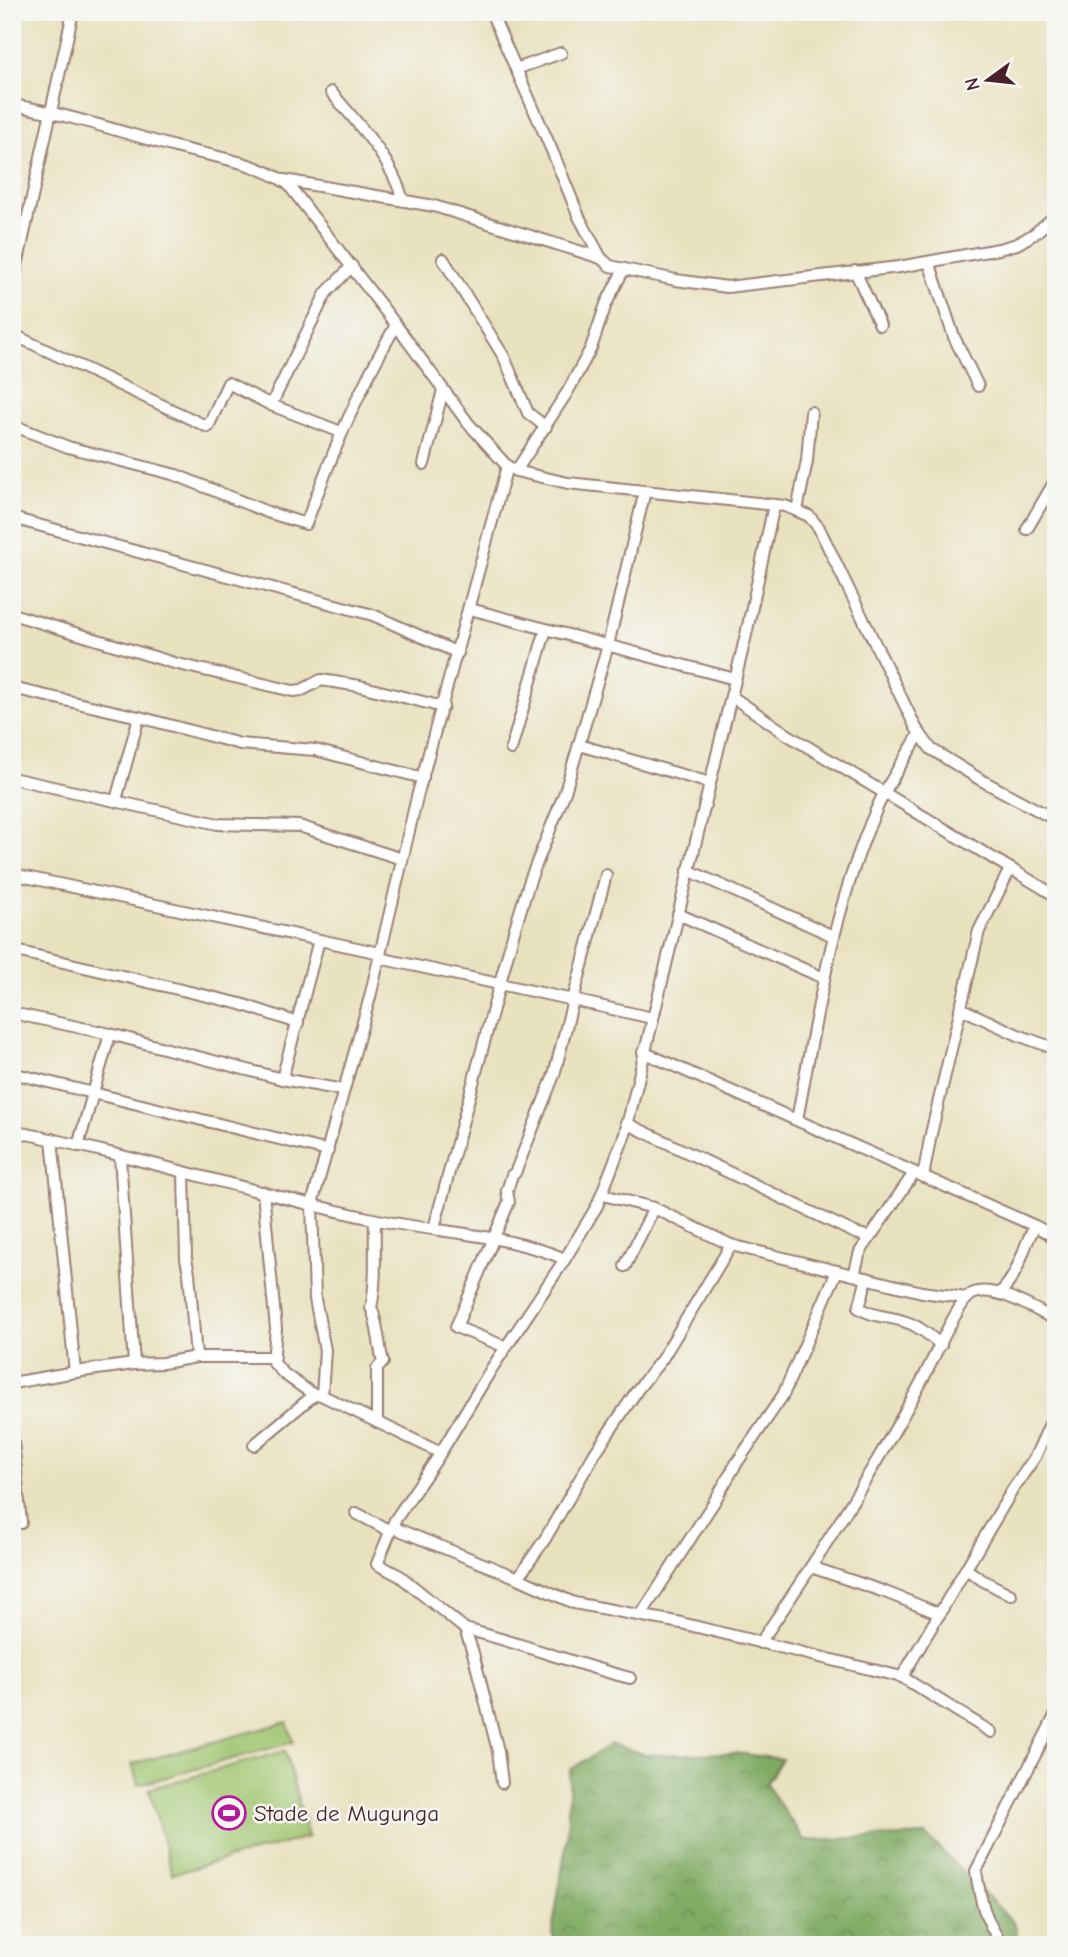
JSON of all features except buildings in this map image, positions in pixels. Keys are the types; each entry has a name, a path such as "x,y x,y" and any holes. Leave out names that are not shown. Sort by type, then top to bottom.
{"street":[{"path":"12,288 73,12"},
{"path":"491,12 579,217 601,258 610,266 676,280 727,287 962,257 1017,244 1034,234 1056,215"},
{"path":"516,69 561,53"},
{"path":"331,92 374,144 397,180 403,200"},
{"path":"12,105 51,111 269,171 299,197 468,423 512,469 568,483 774,505 797,510 809,516 819,528 920,733 931,749 981,780 1056,820"},
{"path":"281,180 434,206 601,258"},
{"path":"443,259 504,357 528,413 546,427"},
{"path":"929,262 950,327 978,386"},
{"path":"271,405 326,293 352,266"},
{"path":"254,1445 318,1395 325,1350 315,1299 312,1204 370,997 423,778 512,469 546,427 592,348 606,304 624,269"},
{"path":"855,271 880,325"},
{"path":"12,425 68,447 176,475 267,512 306,524 341,432 369,371 396,325"},
{"path":"12,334 208,427 228,383 271,405 341,432"},
{"path":"424,464 443,390"},
{"path":"797,510 807,461 811,412"},
{"path":"1027,529 1056,479"},
{"path":"434,1228 499,984 530,880 565,792 608,645 645,492"},
{"path":"630,1678 588,1668 505,1639 465,1629 400,1576 377,1564 391,1529 565,1259 603,1195 625,1134 731,696 774,505"},
{"path":"12,518 373,615 458,653"},
{"path":"470,609 735,679"},
{"path":"12,614 174,663 293,691 302,690 321,680 360,686 443,707"},
{"path":"511,749 546,629"},
{"path":"12,688 139,717 240,744 316,750 423,778"},
{"path":"731,696 788,735 1056,896"},
{"path":"116,800 139,717"},
{"path":"797,1120 833,936 862,848 884,793 920,733"},
{"path":"579,745 709,783"},
{"path":"12,778 218,824 299,826 402,859"},
{"path":"854,1275 860,1252 919,1175 979,931 1010,869"},
{"path":"688,870 833,936"},
{"path":"12,874 319,940 652,1018"},
{"path":"506,1347 456,1326 509,1202 507,1191 512,1175 554,1075 606,875"},
{"path":"678,914 824,978"},
{"path":"282,1079 319,940"},
{"path":"12,950 241,1004 298,1023"},
{"path":"960,1008 1056,1049"},
{"path":"12,1013 110,1034 282,1079 343,1090"},
{"path":"78,1146 110,1034"},
{"path":"643,1052 1053,1236 1056,1215"},
{"path":"12,1073 328,1151"},
{"path":"626,1123 855,1233 870,1237"},
{"path":"12,1131 375,1220 434,1228 538,1248 565,1259"},
{"path":"52,1139 75,1372"},
{"path":"120,1156 134,1364"},
{"path":"184,1173 186,1259 190,1273 196,1357"},
{"path":"263,1192 275,1303 273,1362 284,1374 318,1395 439,1452"},
{"path":"603,1195 654,1208 731,1245 922,1292 966,1298"},
{"path":"625,1266 654,1208"},
{"path":"375,1220 375,1286 371,1308 376,1314 377,1342 383,1362 377,1369 377,1422"},
{"path":"1000,1293 1015,1275 1035,1226"},
{"path":"518,1578 545,1539 609,1432 662,1359 731,1245"},
{"path":"641,1615 783,1395 837,1271"},
{"path":"867,1278 859,1308 869,1315 904,1321 919,1327 941,1345"},
{"path":"760,1643 811,1567 904,1415 958,1307 966,1298 981,1290 1000,1293 1056,1320"},
{"path":"12,1383 196,1357 275,1357"},
{"path":"902,1677 1013,1489 1035,1457 1056,1411"},
{"path":"12,1430 21,1524"},
{"path":"356,1513 574,1603 641,1615 902,1677 991,1732"},
{"path":"811,1567 940,1614"},
{"path":"966,1569 1011,1595"},
{"path":"465,1629 498,1751 502,1783"},
{"path":"1003,1945 990,1928 980,1899 976,1871 1056,1714"}],"green space":[{"path":"287,1722 293,1742 138,1785 132,1764"},
{"path":"611,1744 646,1755 736,1753 782,1759 766,1784 804,1840 926,1835 1015,1924 1019,1945 558,1945 552,1933 567,1838 570,1770"},
{"name":"Stade de Mugunga","path":"285,1751 308,1837 172,1874 149,1789"}],"place":[{"name":"Stade de Mugunga","path":"229,1813"}]}
